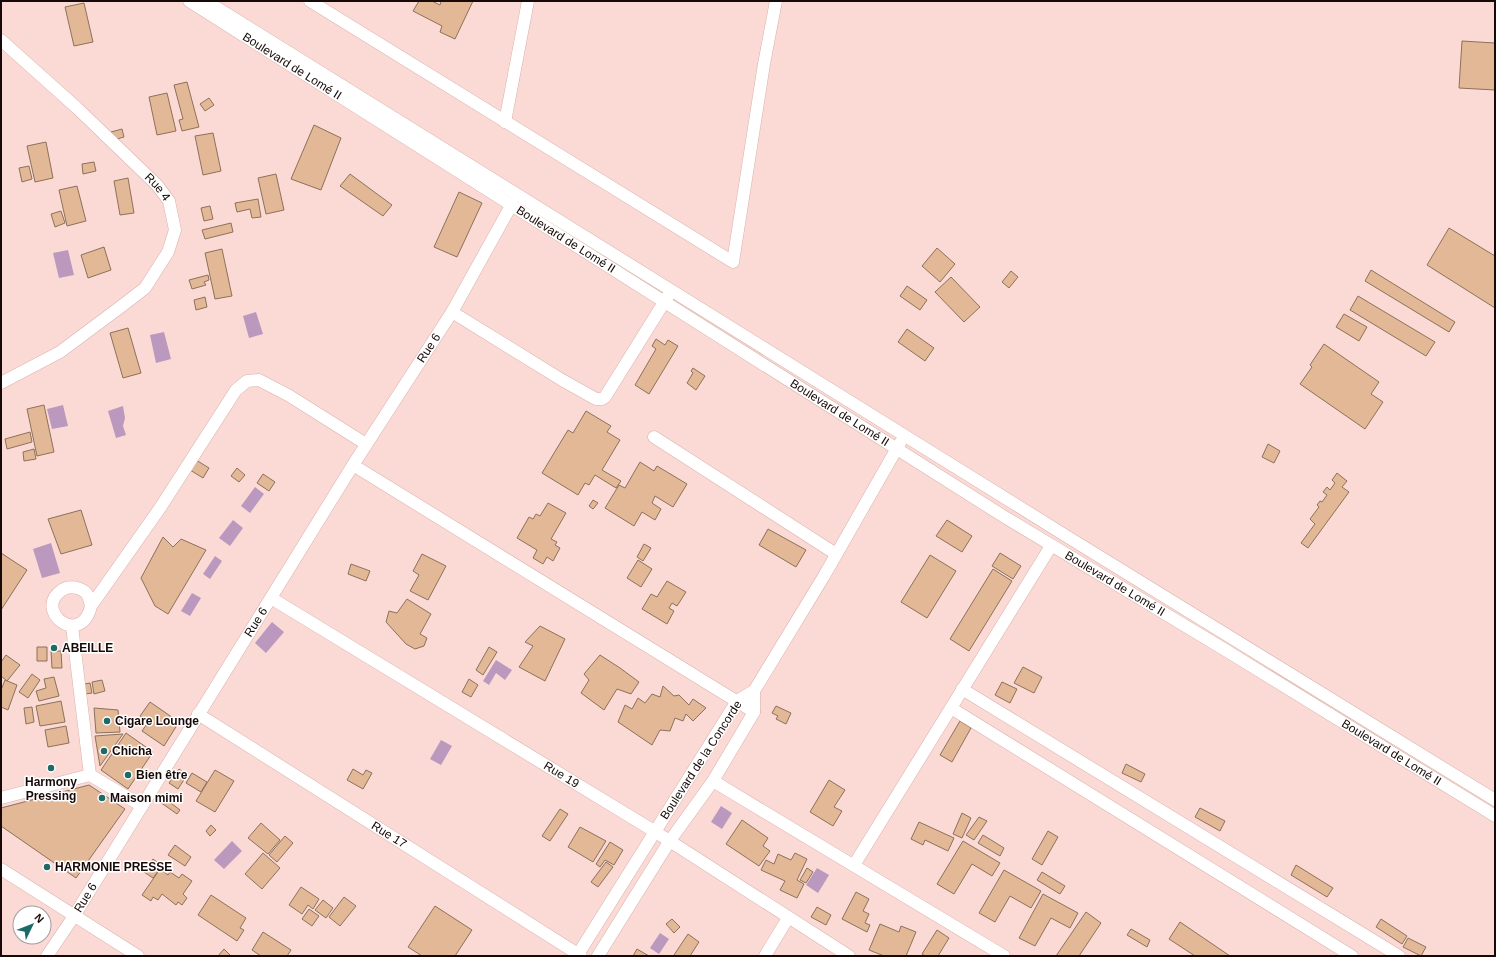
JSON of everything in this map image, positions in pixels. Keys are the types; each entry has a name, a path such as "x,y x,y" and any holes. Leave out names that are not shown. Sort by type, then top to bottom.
{"street":[{"name":"Boulevard de Lomé II","path":"189,1 1051,546 1227,651 1495,816"},
{"name":"Boulevard de Lomé II","path":"206,1 1103,559 1495,800"},
{"path":"310,1 733,262 763,72 776,1"},
{"path":"505,122 528,1"},
{"name":"Rue 4","path":"1,40 77,108 157,185 169,201 176,230 168,252 145,288 60,352 1,384"},
{"name":"Rue 6","path":"47,956 74,916 366,444 441,330 512,204"},
{"path":"452,312 562,380 596,399 602,399 605,397 671,291"},
{"path":"91,606 87,595 78,588 66,587 56,594 52,605 54,616 62,623 72,626 82,623 89,616 91,606 160,508 236,390 247,381 259,380 282,392 366,444"},
{"path":"754,691 905,435"},
{"path":"654,438 836,554"},
{"path":"353,465 754,712"},
{"path":"854,865 1051,546"},
{"name":"Rue 19","path":"271,598 654,831 849,956"},
{"path":"72,626 90,775"},
{"path":"962,689 1399,956"},
{"name":"Boulevard de la Concorde","path":"579,955 654,831 737,701 754,691"},
{"name":"Boulevard de la Concorde","path":"598,956 669,842 713,781 754,712 754,691"},
{"path":"951,708 1352,956"},
{"name":"Rue 17","path":"198,714 579,955"},
{"path":"1,798 90,775 142,806"},
{"path":"713,781 1004,956"},
{"path":"1,869 138,956"},
{"path":"765,956 788,918"}],"shaded area":[{"path":"68,250 74,275 59,278 53,253"},
{"path":"256,312 263,334 249,338 243,316"},
{"path":"164,332 171,359 156,363 150,335"},
{"path":"63,405 68,426 52,429 47,409"},
{"path":"123,406 125,418 123,426 126,435 116,438 108,411"},
{"path":"255,487 264,494 250,513 241,506"},
{"path":"233,520 243,528 230,546 219,538"},
{"path":"51,543 60,573 42,578 33,549"},
{"path":"215,556 222,561 210,579 203,574"},
{"path":"192,593 201,598 190,616 181,611"},
{"path":"272,622 284,632 266,653 255,643"},
{"path":"496,660 512,670 505,680 496,673 489,685 483,681"},
{"path":"441,740 452,746 441,765 430,759"},
{"path":"721,806 732,813 722,829 711,822"},
{"path":"232,841 242,851 224,869 214,860"},
{"path":"817,868 829,875 818,893 806,885"},
{"path":"660,933 669,939 659,954 650,948"}],"building":[{"path":"419,1 432,1 440,5 441,1 473,1 455,39 440,32 442,26 413,11"},
{"path":"84,3 93,42 74,46 65,7"},
{"path":"1462,41 1495,43 1495,90 1459,88"},
{"path":"187,82 199,127 182,131 179,120 183,119 174,85"},
{"path":"167,93 176,131 157,135 149,97"},
{"path":"209,98 214,105 205,111 200,104"},
{"path":"314,125 341,138 321,190 291,179"},
{"path":"122,129 124,137 113,140 111,132"},
{"path":"213,133 221,171 203,175 195,136"},
{"path":"46,142 53,178 35,182 27,146"},
{"path":"94,162 96,171 83,174 82,164"},
{"path":"29,166 32,179 22,182 19,168"},
{"path":"276,174 284,210 266,214 258,178"},
{"path":"350,174 392,205 383,216 340,186"},
{"path":"128,178 134,213 120,215 114,181"},
{"path":"77,186 86,221 67,226 59,190"},
{"path":"459,192 482,203 457,257 434,247"},
{"path":"258,199 261,217 252,218 250,209 237,212 235,203"},
{"path":"210,206 213,219 204,221 201,208"},
{"path":"61,211 65,223 55,227 51,214"},
{"path":"231,223 233,232 205,239 202,230"},
{"path":"1449,228 1495,256 1495,308 1427,265"},
{"path":"104,247 111,270 88,278 81,255"},
{"path":"937,248 955,264 940,282 922,266"},
{"path":"222,249 232,296 215,299 205,253"},
{"path":"1371,270 1455,322 1449,332 1365,281"},
{"path":"1011,271 1018,277 1009,288 1002,282"},
{"path":"208,275 209,280 204,282 206,285 192,289 189,280"},
{"path":"951,277 980,307 964,322 935,292"},
{"path":"907,286 927,300 920,310 900,296"},
{"path":"1358,296 1435,342 1426,356 1350,310"},
{"path":"205,297 207,307 196,310 194,300"},
{"path":"1344,314 1367,327 1359,341 1336,327"},
{"path":"128,328 141,373 123,378 110,333"},
{"path":"907,329 934,348 925,361 898,342"},
{"path":"656,339 665,345 668,340 678,346 649,394 635,385 656,349 652,346"},
{"path":"1324,344 1379,382 1371,394 1383,402 1365,429 1300,384 1312,367 1310,365"},
{"path":"693,368 705,376 696,390 687,383 693,373 691,371"},
{"path":"44,405 54,452 37,456 27,409"},
{"path":"586,411 611,426 607,432 620,440 602,470 621,481 616,488 595,475 589,485 585,483 578,495 542,473 568,430 573,433"},
{"path":"30,432 32,442 7,449 5,439"},
{"path":"1268,444 1280,451 1274,463 1262,457"},
{"path":"34,449 36,459 24,461 23,452"},
{"path":"196,460 209,468 203,478 190,470"},
{"path":"640,462 654,471 657,466 687,484 673,507 655,496 652,503 661,509 655,520 642,512 634,526 605,508 619,485 625,488"},
{"path":"237,468 245,475 239,482 231,476"},
{"path":"1337,473 1347,481 1342,487 1349,492 1308,548 1301,543 1315,524 1310,519 1319,507 1317,505 1320,501 1322,502 1327,495 1323,492 1327,487 1330,490 1335,483 1332,480"},
{"path":"263,474 275,482 269,491 257,483"},
{"path":"593,500 598,503 593,509 589,506"},
{"path":"548,503 566,513 551,539 557,542 555,545 560,548 553,561 547,557 543,564 533,558 537,550 517,538 529,517 533,519 536,514 540,516"},
{"path":"81,510 92,545 61,554 48,519"},
{"path":"947,520 972,536 962,552 936,536"},
{"path":"768,529 806,550 796,567 759,545"},
{"path":"163,537 173,547 181,539 206,550 168,614 155,606 141,578"},
{"path":"644,544 651,548 643,561 637,557"},
{"path":"1,553 27,570 1,610"},
{"path":"1000,553 1021,566 1013,579 992,566"},
{"path":"422,554 446,566 428,600 410,591 419,575 413,571"},
{"path":"930,555 956,571 927,618 901,602"},
{"path":"638,560 652,569 641,587 627,578"},
{"path":"351,564 370,571 366,581 348,574"},
{"path":"993,569 1012,581 969,651 950,639"},
{"path":"667,581 686,592 677,606 672,603 669,608 674,611 667,624 642,609 651,594 657,597"},
{"path":"407,599 431,614 420,634 427,638 424,646 415,649 406,644 386,622 389,611 397,613"},
{"path":"540,626 565,639 545,681 519,667 533,646 525,642"},
{"path":"37,647 47,647 47,661 37,661"},
{"path":"489,647 497,652 483,675 476,670"},
{"path":"51,651 61,651 62,668 52,668"},
{"path":"6,655 20,665 7,681 1,676 1,662"},
{"path":"600,655 639,682 631,694 617,689 604,710 581,693 589,680 584,674"},
{"path":"1023,667 1042,677 1034,693 1014,683"},
{"path":"32,674 40,680 28,698 19,692"},
{"path":"54,677 59,696 39,701 36,691 46,688 44,679"},
{"path":"469,679 478,685 471,697 462,692"},
{"path":"5,680 17,685 8,710 1,707 1,690"},
{"path":"102,680 105,691 94,694 92,682"},
{"path":"1002,682 1017,689 1010,703 995,695"},
{"path":"90,683 92,693 85,694 84,684"},
{"path":"663,686 674,696 679,695 689,705 693,699 706,708 693,721 686,714 683,721 675,718 670,731 660,730 652,745 618,722 625,705 632,709 638,698 645,703 652,694 660,697"},
{"path":"61,701 65,722 40,726 36,706"},
{"path":"150,702 179,722 164,746 142,731 149,721 140,716"},
{"path":"776,706 791,713 786,724 776,719 778,716 772,713"},
{"path":"32,707 34,722 26,724 24,708"},
{"name":"Cigare Lounge","path":"94,708 118,710 120,732 96,733"},
{"path":"960,721 971,728 952,762 940,755"},
{"path":"66,726 69,743 48,747 45,730"},
{"path":"126,733 153,752 128,789 101,770"},
{"name":"Chicha","path":"123,734 100,766 95,736"},
{"path":"1126,764 1145,774 1141,782 1122,773"},
{"path":"179,769 187,775 178,789 169,783"},
{"path":"353,769 363,775 366,770 372,773 363,789 347,780"},
{"path":"215,770 234,781 215,812 196,801"},
{"path":"192,773 207,782 201,792 186,783"},
{"path":"829,780 845,790 834,807 842,811 833,826 810,812"},
{"path":"89,785 125,809 76,878 1,826 1,808"},
{"path":"163,797 180,810 177,814 160,802"},
{"path":"1200,808 1225,821 1220,831 1195,817"},
{"path":"560,809 568,814 550,841 542,836"},
{"path":"962,813 971,818 962,838 953,834"},
{"path":"979,817 987,821 974,840 966,835"},
{"path":"742,820 768,838 763,846 770,851 759,866 726,844"},
{"path":"919,822 954,838 948,851 925,840 923,845 911,839"},
{"path":"261,823 280,840 268,854 248,838"},
{"path":"211,825 216,830 210,836 206,831"},
{"path":"580,827 606,841 593,862 568,847"},
{"path":"1048,831 1058,837 1042,865 1032,859"},
{"path":"983,835 1004,848 1000,856 978,843"},
{"path":"285,836 293,843 277,862 269,855"},
{"path":"963,841 1000,863 992,876 972,864 954,894 937,884"},
{"path":"610,842 623,850 614,865 605,860 600,867 596,864"},
{"path":"175,845 191,857 185,866 168,855"},
{"path":"263,853 280,868 262,889 245,874"},
{"path":"795,853 807,859 797,880 804,884 797,898 780,890 785,881 761,870 766,860 774,864 778,854 791,860"},
{"path":"153,859 162,866 153,878 144,872"},
{"path":"606,862 613,867 598,887 591,882"},
{"path":"1296,865 1333,888 1327,897 1291,875"},
{"path":"807,868 813,872 806,883 800,880"},
{"path":"160,869 168,875 170,872 179,878 182,874 192,881 183,894 187,898 182,905 178,902 176,905 162,894 158,900 153,897 151,901 142,895"},
{"path":"1004,870 1041,891 1031,908 1010,896 995,922 979,913"},
{"path":"1042,872 1065,886 1060,894 1037,880"},
{"path":"301,887 319,899 313,909 308,905 302,914 289,905"},
{"path":"856,892 869,899 863,911 869,914 865,923 870,925 867,932 842,919"},
{"path":"1043,894 1078,913 1070,928 1051,918 1035,946 1019,938"},
{"path":"211,895 246,918 240,928 244,930 237,941 198,915"},
{"path":"344,897 356,906 340,926 329,917"},
{"path":"323,900 333,908 326,918 315,910"},
{"path":"435,906 472,930 455,956 422,956 408,947"},
{"path":"817,907 831,915 826,925 811,917"},
{"path":"309,909 319,916 312,926 302,919"},
{"path":"1086,912 1101,923 1079,956 1056,956"},
{"path":"672,919 680,927 674,933 666,924"},
{"path":"1381,919 1407,936 1402,944 1376,927"},
{"path":"1180,922 1230,956 1195,956 1169,939"},
{"path":"880,924 899,932 901,926 916,932 906,956 884,956 869,950"},
{"path":"1131,929 1150,940 1147,947 1127,935"},
{"path":"937,930 949,938 938,956 925,956 922,954"},
{"path":"263,932 291,950 287,956 261,956 252,950"},
{"path":"688,934 699,942 690,956 675,956 674,955"},
{"path":"1408,938 1426,947 1421,956 1403,947"},
{"path":"224,949 231,956 218,956"},
{"path":"637,949 649,956 633,956"}],"place":[{"name":"ABEILLE","path":"54,648"},
{"name":"Cigare Lounge","path":"107,721"},
{"name":"Chicha","path":"104,751"},
{"name":"Harmony Pressing","path":"51,768"},
{"name":"Bien être","path":"128,775"},
{"name":"Maison mimi","path":"102,798"},
{"name":"HARMONIE PRESSE","path":"47,867"}]}
